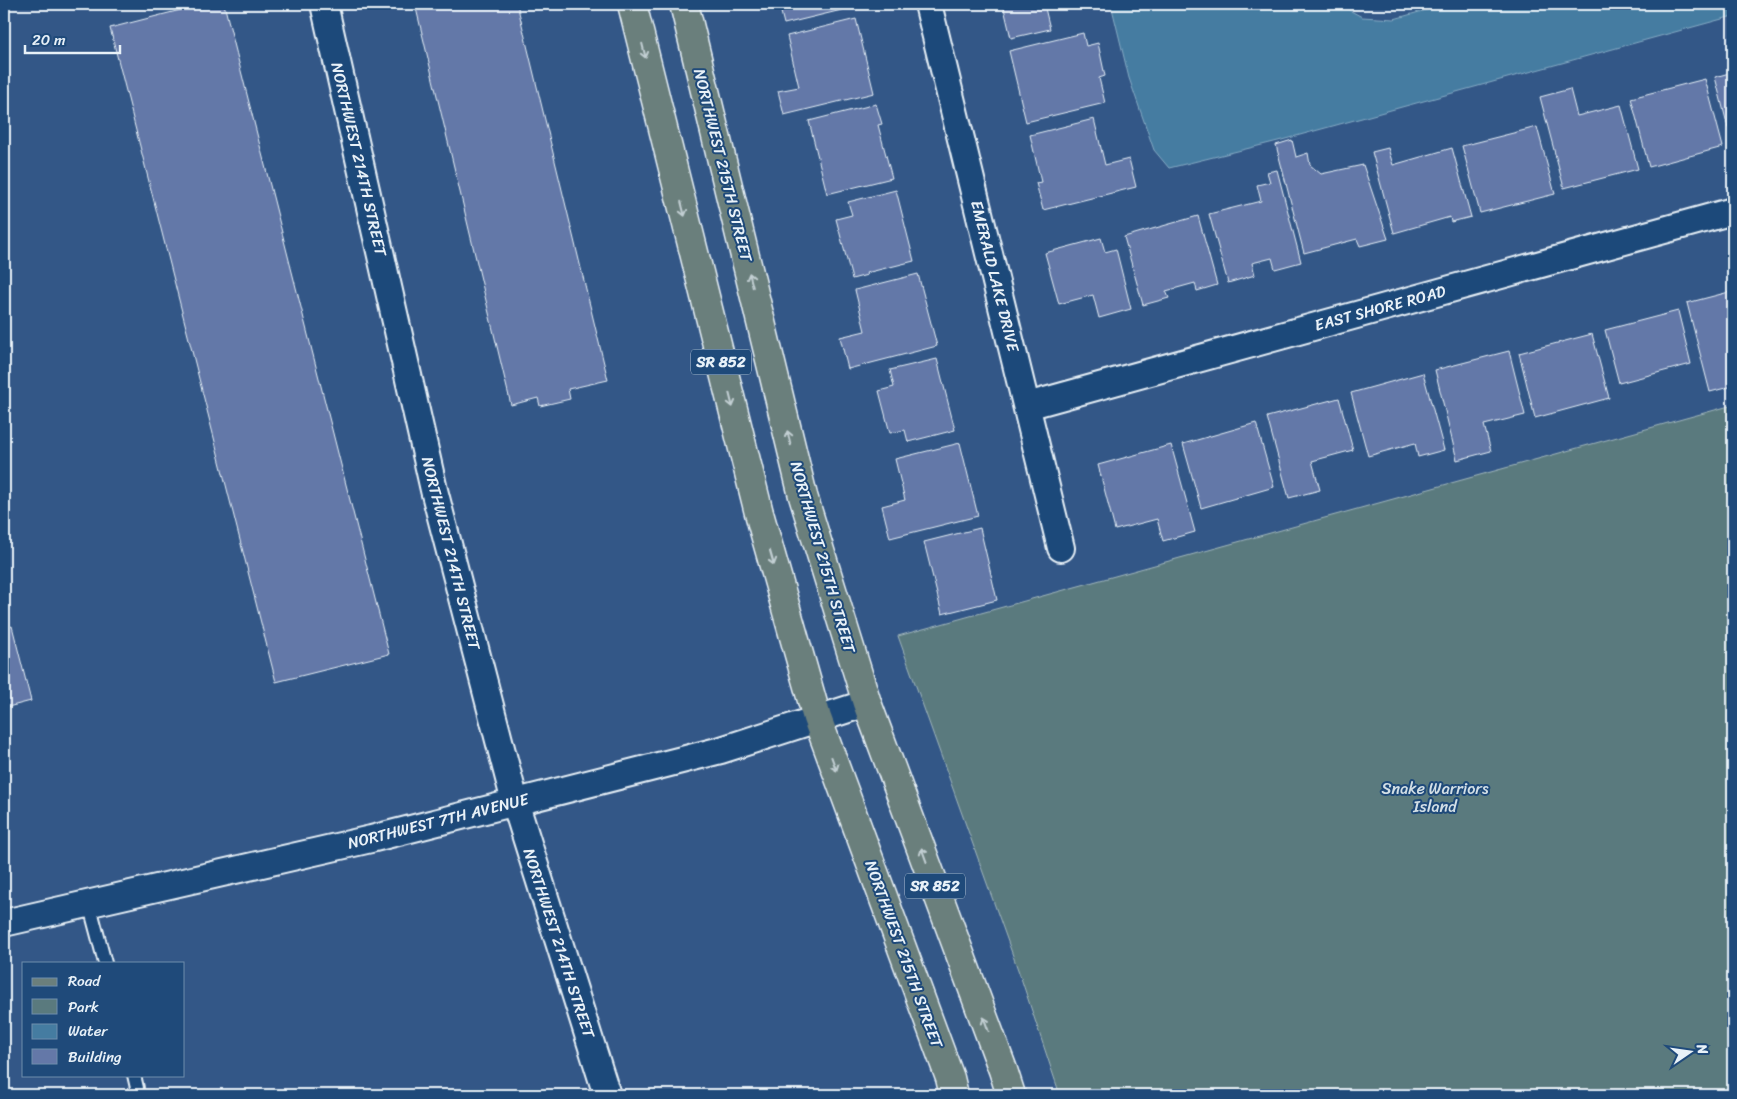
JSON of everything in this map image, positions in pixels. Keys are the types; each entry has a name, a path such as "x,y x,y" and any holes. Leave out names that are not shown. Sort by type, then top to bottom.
{"main road":[{"name":"NORTHWEST 215TH STREET","path":"632,4 759,513 817,718 950,1078 954,1095"},
{"name":"NORTHWEST 215TH STREET","path":"684,4 803,496 867,703 1012,1095"}],"street":[{"name":"NORTHWEST 214TH STREET","path":"324,4 434,490 514,802 607,1095"},
{"name":"EMERALD LAKE DRIVE","path":"928,4 1061,548"},
{"name":"EAST SHORE ROAD","path":"1027,406 1733,211"},
{"name":"NORTHWEST 7TH AVENUE","path":"4,923 371,839 721,750 867,703"}],"lane":[{"path":"89,903 105,962"}],"green space":[{"name":"Snake Warriors Island","path":"1733,405 1733,1095 1060,1095 1021,978 898,636"}],"water":[{"path":"1111,4 1338,4 1362,17 1394,19 1448,4 1733,4 1733,16 1278,141 1169,168 1154,150 1129,78"}],"building":[{"path":"204,4 224,4 389,654 276,682 110,28"},
{"path":"415,4 517,4 608,380 568,389 570,399 540,406 538,398 511,405"},
{"path":"779,4 849,4 850,8 784,24"},
{"path":"1003,4 1044,4 1050,29 1011,38"},
{"path":"856,19 874,93 784,115 778,91 799,87 787,36"},
{"path":"1083,33 1086,46 1098,43 1105,76 1099,78 1105,103 1026,122 1009,51"},
{"path":"1733,72 1733,142 1732,143 1715,77"},
{"path":"1705,79 1723,147 1649,167 1631,98"},
{"path":"1570,89 1577,116 1621,105 1638,169 1564,188 1540,97"},
{"path":"876,104 882,124 878,125 892,178 827,194 809,121"},
{"path":"1094,119 1105,165 1129,159 1136,187 1043,210 1036,183 1041,182 1030,135"},
{"path":"1537,127 1555,194 1480,213 1462,146"},
{"path":"1292,140 1296,157 1308,153 1310,165 1321,174 1363,165 1388,239 1360,246 1357,239 1304,253 1276,145"},
{"path":"1388,148 1393,165 1452,148 1471,217 1451,222 1450,217 1394,233 1372,152"},
{"path":"1277,170 1301,262 1275,269 1272,258 1252,263 1255,275 1228,283 1209,214 1261,201 1257,185 1270,182 1267,172"},
{"path":"896,190 914,261 866,273 867,275 852,279 836,219 852,215 848,202"},
{"path":"1198,216 1217,285 1197,291 1195,283 1166,291 1169,298 1143,305 1124,237"},
{"path":"1101,238 1105,252 1116,249 1131,309 1099,318 1093,295 1059,304 1045,253"},
{"path":"918,274 937,346 848,369 840,337 865,331 855,290"},
{"path":"1733,291 1733,363 1729,364 1733,386 1710,392 1687,303"},
{"path":"1678,311 1691,364 1619,383 1605,330"},
{"path":"1592,334 1609,398 1535,418 1519,353"},
{"path":"1509,351 1525,415 1484,425 1491,451 1457,460 1435,370"},
{"path":"937,359 955,430 908,442 905,430 890,433 879,391 894,387 890,370"},
{"path":"1423,373 1444,450 1418,457 1415,443 1368,456 1351,393"},
{"path":"1339,398 1353,450 1312,461 1320,490 1289,498 1267,417"},
{"path":"1256,423 1274,487 1201,508 1183,444"},
{"path":"960,443 978,516 890,538 882,506 905,500 895,459"},
{"path":"1171,445 1195,532 1163,541 1157,519 1115,530 1098,465"},
{"path":"980,528 997,600 942,614 924,542"},
{"path":"12,626 31,701 4,708 4,629"}]}
